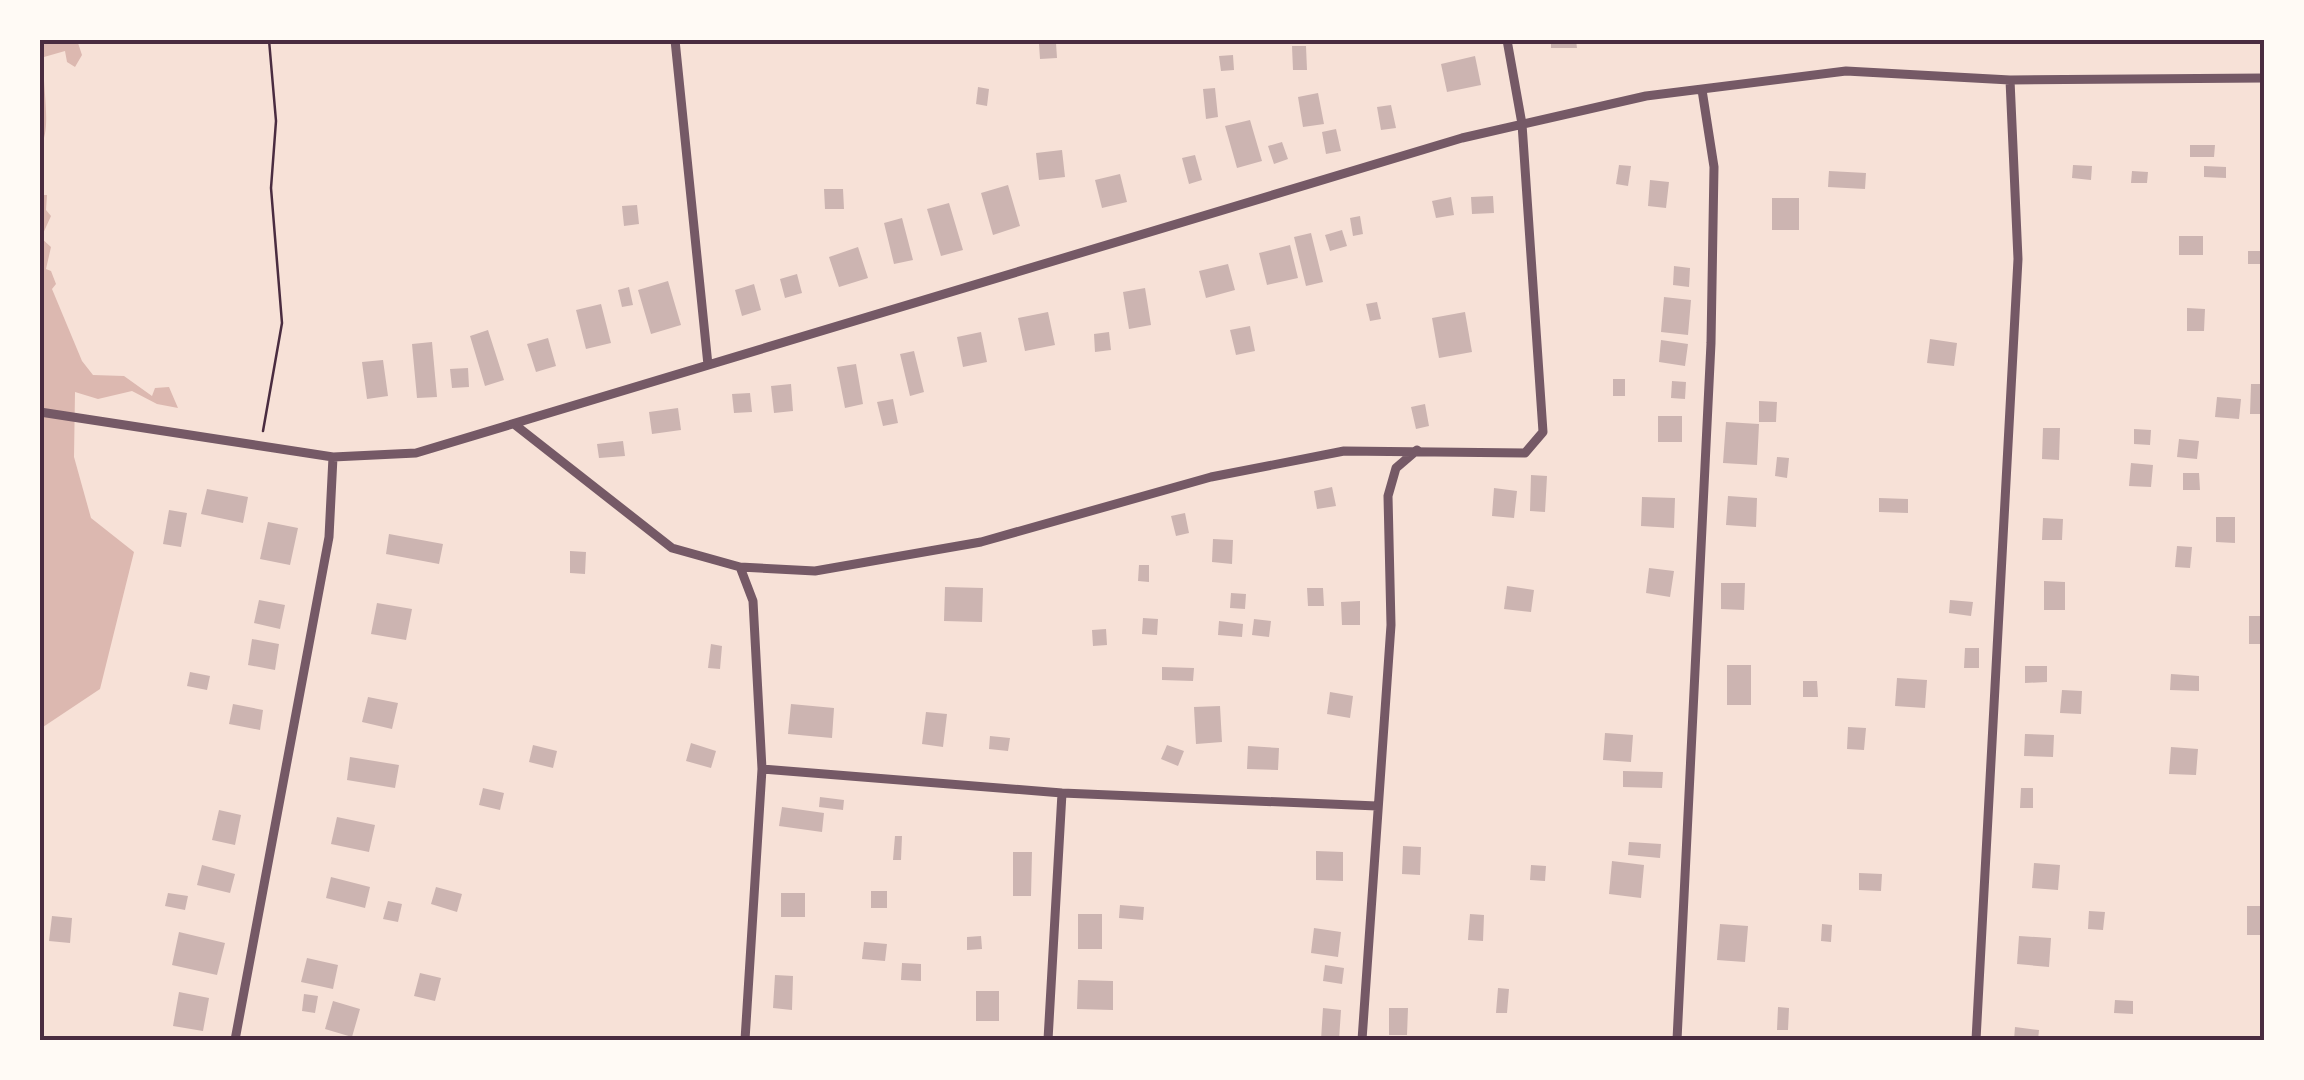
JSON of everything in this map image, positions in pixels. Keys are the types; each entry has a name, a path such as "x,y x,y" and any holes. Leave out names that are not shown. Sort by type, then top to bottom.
{"street":[{"path":"676,40 708,365"},
{"path":"514,424 672,548 740,567 815,571 981,542 1211,477 1344,451 1525,453 1544,432 1522,124 1507,40"},
{"path":"40,412 332,457 416,453 1444,144 1646,96 1846,71 2010,80 2264,78"},
{"path":"1976,1040 2018,259 2010,80"},
{"path":"1677,1040 1711,343 1714,166 1702,90"},
{"path":"1362,1040 1391,625 1388,496 1396,468 1416,450"},
{"path":"235,1040 330,537 332,457"},
{"path":"740,567 754,601 762,769 745,1040"},
{"path":"762,769 1062,793 1377,806"},
{"path":"1048,1040 1062,793"}],"path":[{"path":"260,446 282,323 271,188 276,121 268,40"}],"shaded area":[{"path":"40,40 77,40 82,55 75,67 67,62 65,51 44,57 46,129 40,146"},
{"path":"40,195 47,195 46,210 51,216 41,238 51,247 46,269 51,271 56,284 52,289 82,361 93,375 124,376 152,396 155,388 169,387 178,408 157,404 132,391 98,399 75,392 74,457 91,518 134,552 100,689 40,729"}],"building":[{"path":"1551,40 1576,40 1577,48 1551,48"},
{"path":"1056,43 1057,58 1040,59 1039,44"},
{"path":"1292,46 1306,46 1307,70 1293,70"},
{"path":"1233,55 1234,70 1221,71 1219,56"},
{"path":"1475,56 1481,85 1447,92 1441,64"},
{"path":"978,87 989,89 987,106 976,104"},
{"path":"1215,88 1218,117 1206,119 1203,89"},
{"path":"1318,93 1324,124 1303,127 1298,97"},
{"path":"1391,105 1396,128 1381,130 1377,107"},
{"path":"1250,120 1262,161 1237,168 1225,126"},
{"path":"1336,129 1341,151 1326,154 1322,132"},
{"path":"1282,142 1288,159 1274,164 1268,146"},
{"path":"2190,145 2215,145 2214,157 2190,157"},
{"path":"1062,150 1065,177 1039,180 1036,153"},
{"path":"1195,155 1202,180 1189,184 1182,158"},
{"path":"1619,165 1631,166 1628,186 1616,184"},
{"path":"2073,165 2092,166 2091,180 2072,178"},
{"path":"2204,166 2226,167 2226,178 2204,177"},
{"path":"1829,171 1866,173 1865,189 1828,187"},
{"path":"2132,171 2148,172 2147,183 2131,183"},
{"path":"1120,174 1127,202 1102,208 1095,180"},
{"path":"1650,180 1669,182 1666,208 1648,206"},
{"path":"1008,185 1020,226 993,235 981,193"},
{"path":"824,189 843,189 844,209 825,209"},
{"path":"1493,196 1494,213 1472,214 1471,197"},
{"path":"1451,197 1454,215 1436,218 1432,201"},
{"path":"1772,198 1799,198 1799,230 1772,230"},
{"path":"949,203 963,250 941,256 927,209"},
{"path":"637,205 639,224 624,226 622,206"},
{"path":"1360,216 1363,234 1353,236 1350,218"},
{"path":"902,218 913,260 894,264 884,223"},
{"path":"1342,230 1347,246 1330,251 1325,235"},
{"path":"1311,233 1323,282 1306,286 1294,237"},
{"path":"2179,236 2203,236 2203,255 2179,255"},
{"path":"1290,245 1298,278 1267,285 1259,253"},
{"path":"858,247 868,278 839,287 829,257"},
{"path":"2248,251 2262,251 2262,264 2248,264"},
{"path":"1228,264 1235,290 1206,298 1199,271"},
{"path":"1674,266 1690,268 1689,287 1673,285"},
{"path":"797,274 802,293 785,298 780,279"},
{"path":"668,281 681,325 651,334 638,290"},
{"path":"754,284 761,310 742,316 735,290"},
{"path":"629,287 633,305 622,307 618,290"},
{"path":"1145,288 1151,325 1129,329 1123,292"},
{"path":"1664,297 1691,300 1688,335 1661,332"},
{"path":"1377,302 1381,319 1370,321 1366,304"},
{"path":"601,304 611,343 586,349 576,310"},
{"path":"2187,308 2205,309 2204,331 2187,331"},
{"path":"1048,312 1055,345 1025,351 1018,318"},
{"path":"1465,312 1472,352 1439,358 1432,318"},
{"path":"1250,326 1255,351 1236,355 1230,330"},
{"path":"488,330 504,380 485,386 470,336"},
{"path":"981,332 987,362 963,367 957,337"},
{"path":"1109,332 1111,350 1095,352 1094,334"},
{"path":"548,338 556,366 536,372 527,344"},
{"path":"1930,339 1957,343 1954,366 1927,363"},
{"path":"1661,340 1688,344 1685,366 1659,362"},
{"path":"432,342 437,397 417,398 412,344"},
{"path":"914,351 924,392 910,396 900,354"},
{"path":"383,360 388,396 367,399 362,362"},
{"path":"856,364 863,404 845,408 837,367"},
{"path":"468,368 469,387 452,388 450,369"},
{"path":"1613,379 1625,379 1625,396 1613,396"},
{"path":"1672,381 1686,382 1685,399 1671,398"},
{"path":"791,384 793,411 774,413 771,386"},
{"path":"2251,384 2264,384 2264,414 2250,414"},
{"path":"750,393 752,412 734,413 732,394"},
{"path":"2217,397 2241,399 2239,419 2215,417"},
{"path":"893,399 898,423 883,426 877,402"},
{"path":"1759,401 1777,402 1776,422 1759,422"},
{"path":"1425,404 1429,426 1416,429 1411,407"},
{"path":"678,408 681,430 652,434 649,412"},
{"path":"1658,416 1682,416 1682,442 1658,442"},
{"path":"1726,422 1759,424 1757,465 1723,463"},
{"path":"2043,428 2060,428 2059,460 2042,459"},
{"path":"2134,429 2151,430 2150,445 2134,444"},
{"path":"2179,439 2199,441 2197,459 2177,457"},
{"path":"623,441 625,456 599,458 597,444"},
{"path":"1777,457 1789,458 1787,478 1775,476"},
{"path":"2131,463 2153,465 2151,487 2129,486"},
{"path":"2183,473 2199,473 2200,490 2183,490"},
{"path":"1531,475 1547,476 1545,512 1530,511"},
{"path":"1332,487 1336,506 1317,509 1314,491"},
{"path":"1494,488 1517,491 1514,518 1492,516"},
{"path":"207,489 248,497 243,523 201,514"},
{"path":"1728,496 1757,498 1756,527 1726,525"},
{"path":"1642,497 1675,498 1674,528 1641,526"},
{"path":"1879,498 1908,499 1908,513 1879,512"},
{"path":"169,510 187,513 181,547 163,544"},
{"path":"1185,513 1189,533 1176,536 1171,516"},
{"path":"2216,517 2235,517 2235,543 2216,542"},
{"path":"2043,518 2063,519 2062,540 2042,540"},
{"path":"268,522 298,528 290,565 260,559"},
{"path":"389,534 443,544 439,564 386,554"},
{"path":"1213,539 1233,540 1232,564 1212,562"},
{"path":"2177,546 2192,547 2190,568 2175,567"},
{"path":"570,551 586,552 585,574 570,573"},
{"path":"1139,565 1149,565 1149,582 1138,581"},
{"path":"1649,568 1674,571 1670,597 1646,593"},
{"path":"2044,581 2065,582 2065,610 2044,610"},
{"path":"1721,583 1745,583 1744,610 1721,609"},
{"path":"1507,586 1534,590 1531,612 1504,609"},
{"path":"945,587 983,588 982,622 944,621"},
{"path":"1307,588 1323,588 1324,606 1308,606"},
{"path":"1231,593 1246,594 1245,609 1230,608"},
{"path":"259,600 285,605 280,629 254,623"},
{"path":"1950,600 1973,602 1971,616 1949,613"},
{"path":"1360,601 1360,625 1342,625 1341,602"},
{"path":"377,603 412,609 406,640 371,634"},
{"path":"2249,616 2264,616 2264,644 2249,644"},
{"path":"1143,618 1158,619 1157,635 1142,634"},
{"path":"1254,619 1271,621 1269,637 1252,635"},
{"path":"1219,621 1243,624 1242,637 1218,635"},
{"path":"1106,629 1107,645 1093,646 1092,630"},
{"path":"252,639 279,644 275,670 248,665"},
{"path":"711,644 722,646 720,669 708,668"},
{"path":"1965,648 1979,648 1979,668 1964,668"},
{"path":"1727,665 1751,665 1751,705 1727,705"},
{"path":"2025,666 2047,666 2047,682 2025,683"},
{"path":"1162,667 1194,668 1193,681 1162,680"},
{"path":"190,672 210,676 207,690 187,686"},
{"path":"2171,674 2199,676 2199,691 2170,690"},
{"path":"1897,678 1927,680 1925,708 1895,706"},
{"path":"1803,681 1817,681 1818,697 1803,697"},
{"path":"2062,690 2082,691 2081,714 2060,713"},
{"path":"1330,692 1353,696 1350,718 1327,714"},
{"path":"368,697 398,703 392,729 362,722"},
{"path":"233,704 263,710 260,730 229,724"},
{"path":"791,704 834,708 832,738 788,734"},
{"path":"1220,706 1222,742 1196,744 1194,707"},
{"path":"926,712 947,714 943,747 922,744"},
{"path":"1848,727 1866,728 1864,750 1847,749"},
{"path":"1605,733 1633,735 1631,762 1603,760"},
{"path":"2025,734 2054,735 2053,757 2024,756"},
{"path":"990,736 1010,738 1008,751 989,749"},
{"path":"691,743 716,751 711,768 686,761"},
{"path":"533,745 557,751 553,768 529,762"},
{"path":"1167,745 1184,751 1178,766 1161,759"},
{"path":"1248,746 1279,748 1278,770 1247,769"},
{"path":"2171,747 2198,749 2196,775 2169,774"},
{"path":"350,757 399,765 395,788 347,780"},
{"path":"1623,771 1663,772 1662,788 1623,787"},
{"path":"483,788 504,793 500,810 479,805"},
{"path":"2021,788 2033,788 2033,808 2020,808"},
{"path":"820,797 844,800 843,810 819,807"},
{"path":"782,807 824,813 822,832 779,826"},
{"path":"219,810 241,815 235,845 212,840"},
{"path":"337,817 375,825 369,852 331,844"},
{"path":"895,836 902,836 901,860 893,860"},
{"path":"1629,842 1661,844 1660,858 1628,855"},
{"path":"1403,846 1421,847 1420,875 1402,874"},
{"path":"1316,851 1343,852 1343,881 1316,880"},
{"path":"1013,852 1032,852 1031,896 1013,896"},
{"path":"1612,861 1644,865 1641,898 1609,894"},
{"path":"2034,863 2060,865 2058,890 2032,888"},
{"path":"202,865 235,874 230,893 197,885"},
{"path":"1531,865 1546,866 1545,881 1530,880"},
{"path":"1859,873 1882,874 1881,891 1859,890"},
{"path":"331,877 370,887 365,908 326,898"},
{"path":"436,887 462,894 457,912 431,904"},
{"path":"871,891 887,891 887,908 871,908"},
{"path":"168,893 188,896 185,910 165,906"},
{"path":"781,893 805,893 805,917 781,917"},
{"path":"388,901 402,904 398,922 383,919"},
{"path":"1120,905 1144,907 1143,920 1119,918"},
{"path":"2247,906 2264,906 2264,935 2247,935"},
{"path":"2089,911 2105,912 2103,930 2088,929"},
{"path":"1078,914 1102,914 1102,949 1078,949"},
{"path":"1470,914 1484,915 1483,941 1468,940"},
{"path":"52,916 72,918 70,943 49,941"},
{"path":"1720,924 1748,926 1745,962 1717,960"},
{"path":"1822,924 1832,925 1831,942 1821,941"},
{"path":"1314,928 1341,932 1338,957 1311,953"},
{"path":"179,932 225,943 217,975 172,965"},
{"path":"981,936 982,949 967,950 967,937"},
{"path":"2019,936 2051,938 2049,967 2017,964"},
{"path":"864,942 887,944 885,961 862,959"},
{"path":"307,958 338,965 333,989 301,982"},
{"path":"902,963 921,964 921,981 901,980"},
{"path":"1325,965 1344,968 1342,984 1323,981"},
{"path":"420,973 441,978 435,1001 414,996"},
{"path":"775,975 793,976 792,1010 773,1008"},
{"path":"1078,980 1113,981 1113,1010 1077,1009"},
{"path":"1498,988 1509,989 1507,1013 1496,1013"},
{"path":"976,991 999,991 999,1021 976,1021"},
{"path":"179,992 209,998 203,1031 173,1026"},
{"path":"304,994 318,996 315,1013 302,1011"},
{"path":"2115,1000 2133,1001 2133,1014 2114,1013"},
{"path":"333,1001 360,1009 352,1037 325,1029"},
{"path":"1778,1007 1789,1008 1788,1030 1777,1030"},
{"path":"1323,1008 1341,1010 1339,1040 1321,1040"},
{"path":"1389,1008 1408,1008 1407,1035 1389,1035"},
{"path":"2015,1027 2039,1030 2038,1040 2014,1040"}]}
